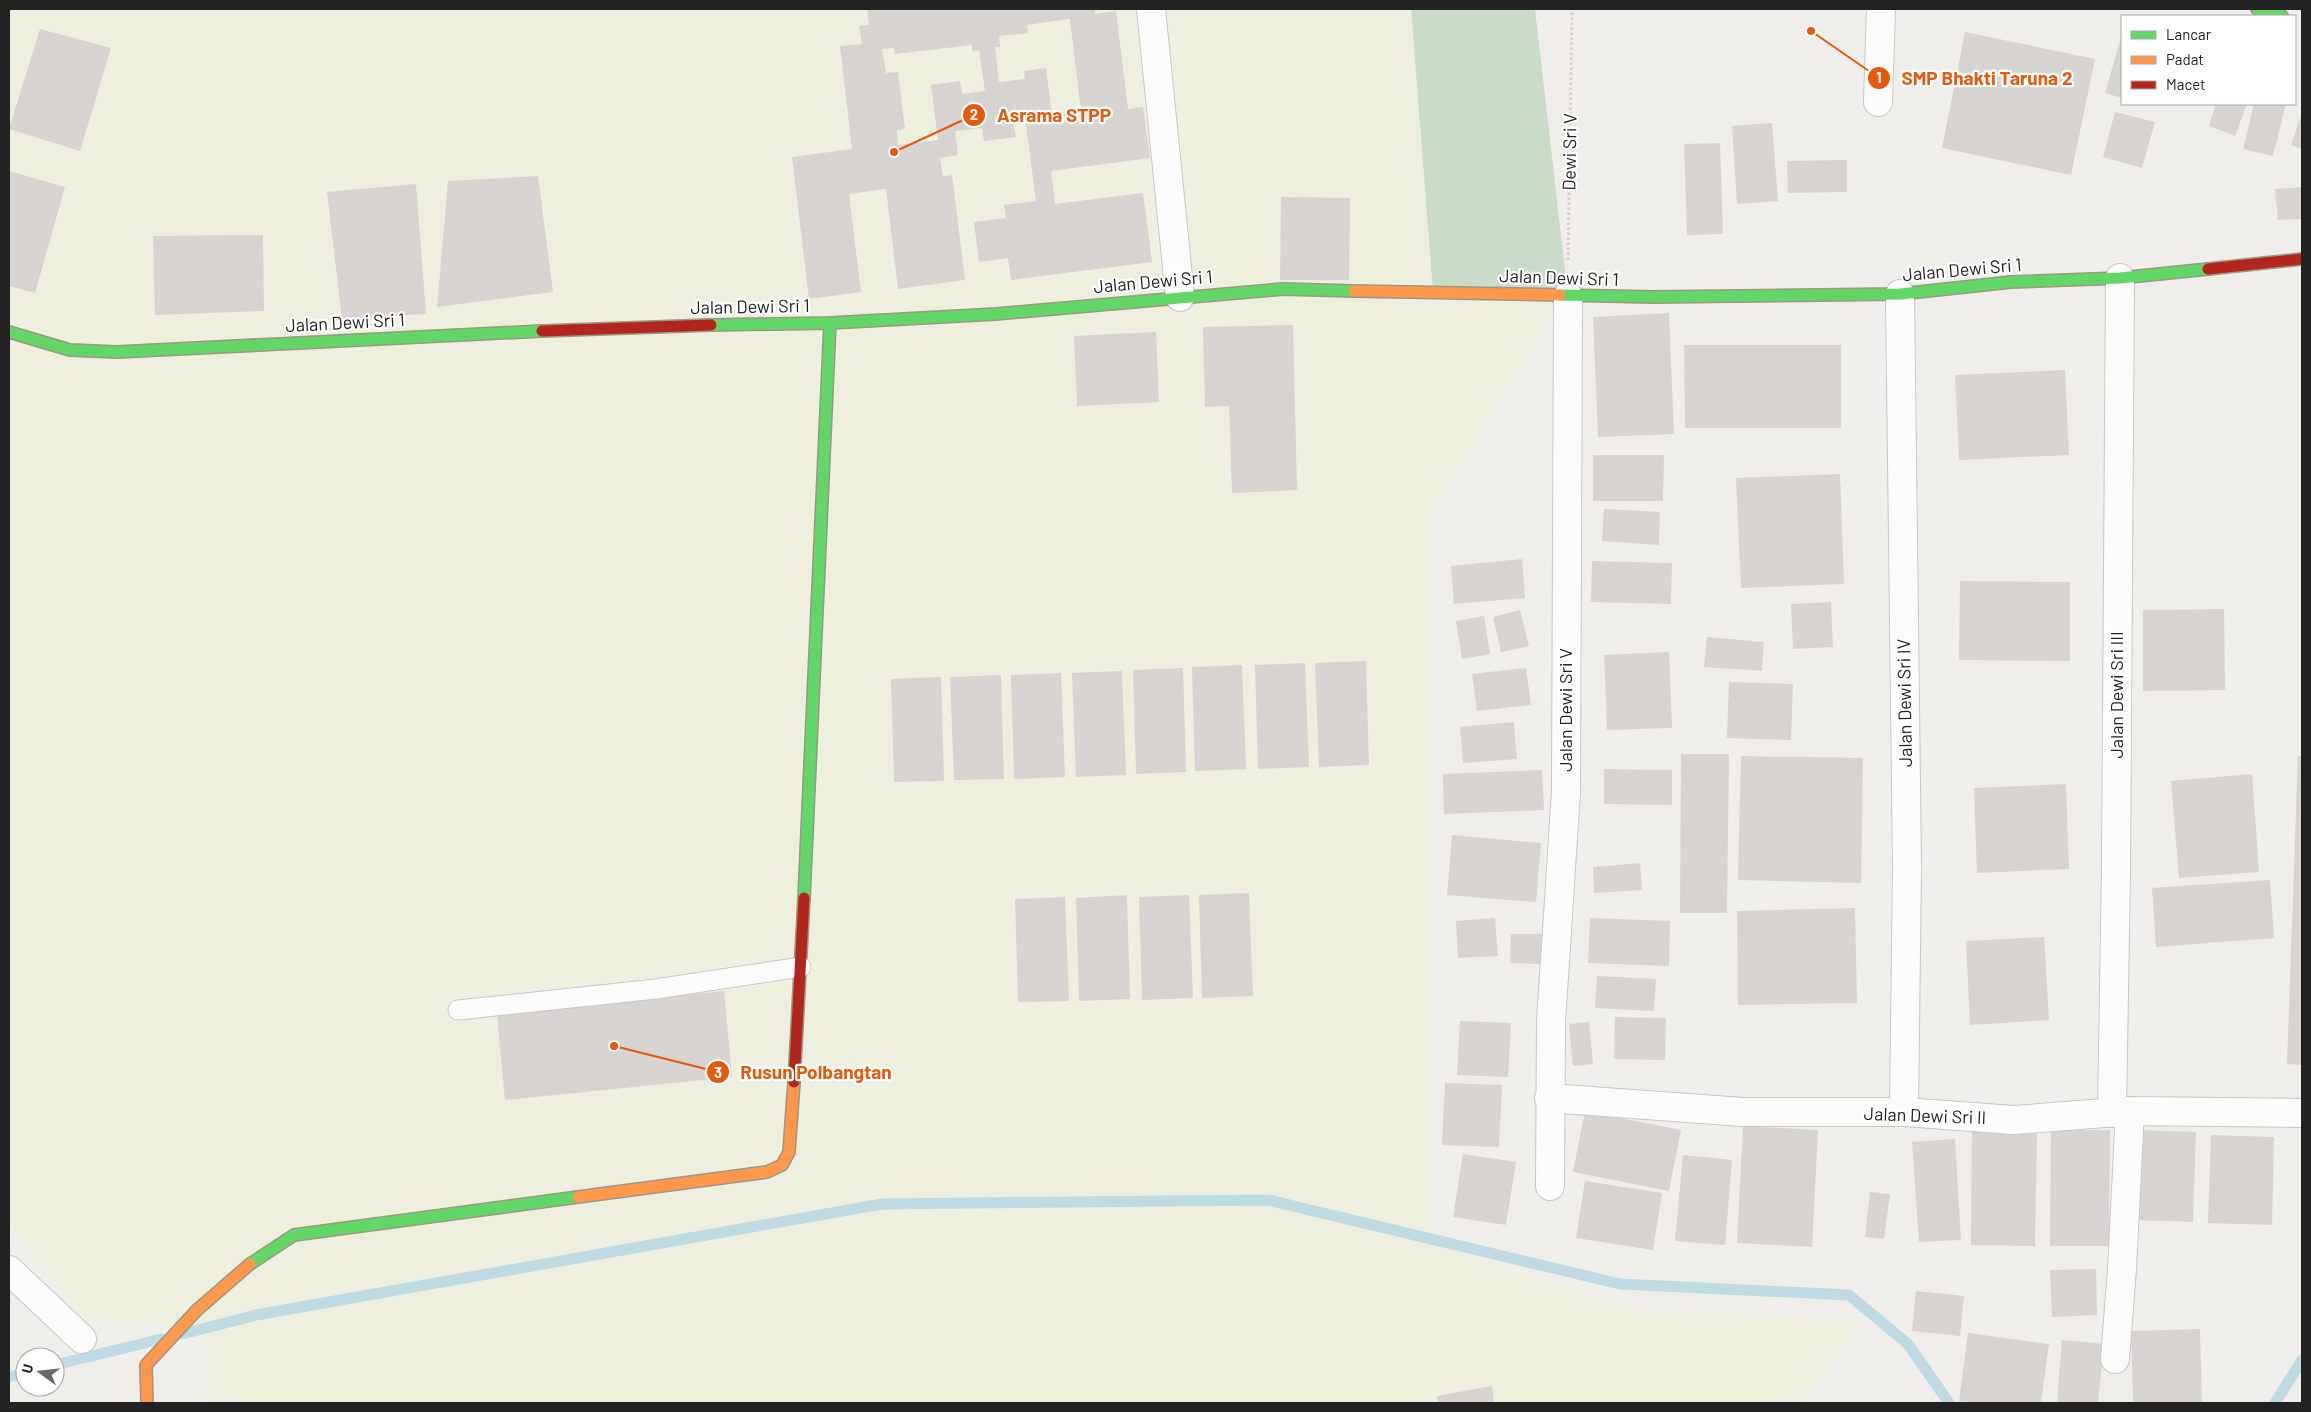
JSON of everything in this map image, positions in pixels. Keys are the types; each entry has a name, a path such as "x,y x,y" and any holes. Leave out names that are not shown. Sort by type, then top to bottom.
{"street":[{"path":"1151,9 1180,297"},
{"path":"1878,102 1881,9"},
{"name":"Jalan Dewi Sri 1","path":"9,332 70,350 117,352 634,326 830,324 996,314 1283,289 1321,289 1567,309 1653,298 1900,294 2011,282 2120,278 2302,259"},
{"name":"Jalan Dewi Sri III","path":"2115,1359 2122,1269 2116,869 2120,278"},
{"name":"Jalan Dewi Sri IV","path":"1900,294 1907,867 1904,1112"},
{"name":"Jalan Dewi Sri V","path":"1550,1186 1549,1098 1556,914 1566,792 1567,309"},
{"path":"147,1403 146,1365 224,1282 262,1253 294,1235 767,1172 782,1165 789,1152 801,967 830,324"},
{"name":"Jalan Dewi Sri II","path":"1549,1098 1743,1112 1904,1112 2014,1120 2121,1112 2302,1113"},
{"path":"9,1270 62,1324 82,1339"}],"lane":[{"path":"458,1010 656,989 801,967"}],"path":[{"name":"Dewi Sri V","path":"1567,309 1572,9"}],"green space":[{"path":"9,9 1411,9 1433,291 1559,302 1432,512 1428,1242 1627,1308 1863,1322 1800,1403 211,1403 205,1331 83,1318 9,1223"},
{"path":"1411,9 1535,9 1568,296 1433,291"}],"building":[{"path":"867,9 1095,9 1095,14 1116,11 1128,109 1143,107 1150,158 1051,171 1055,204 1143,193 1152,262 1011,280 1008,258 979,262 974,222 1006,218 1004,205 1036,201 1025,117 1013,119 1016,137 984,141 982,128 955,131 958,155 940,158 943,177 952,175 965,280 898,289 886,189 849,194 861,292 809,299 792,157 852,149 840,46 862,44 859,26 869,25","holes":["1070,19 1081,111 1052,115 1046,68 1024,71 1025,79 999,82 995,47 1000,47 999,36 1028,33 1027,25","972,45 972,51 979,50 985,91 962,94 960,81 931,85 938,140 898,145 897,130 905,129 898,72 886,73 882,49 894,48 895,54"]},
{"path":"40,29 111,48 80,151 9,129"},
{"path":"1965,32 2095,59 2071,175 1942,148"},
{"path":"2121,37 2121,98 2105,93"},
{"path":"2216,105 2247,105 2235,136 2209,126"},
{"path":"2254,105 2286,105 2273,156 2243,149"},
{"path":"2115,112 2155,122 2142,168 2103,157"},
{"path":"2302,113 2302,149 2291,145"},
{"path":"1772,123 1778,201 1737,204 1732,126"},
{"path":"1720,143 1723,234 1687,235 1684,144"},
{"path":"1847,160 1847,192 1788,193 1787,161"},
{"path":"9,171 65,187 35,293 9,286"},
{"path":"538,176 553,292 437,307 448,181"},
{"path":"416,184 426,314 342,319 327,192"},
{"path":"2302,187 2302,219 2278,220 2275,189"},
{"path":"1281,197 1350,198 1349,280 1280,280"},
{"path":"263,235 264,311 155,315 153,236"},
{"path":"1669,313 1674,434 1598,437 1593,317"},
{"path":"1293,325 1297,490 1232,493 1229,406 1205,407 1203,327"},
{"path":"1156,332 1159,402 1077,406 1074,336"},
{"path":"1684,345 1841,345 1841,428 1685,428"},
{"path":"2065,370 2069,455 1959,460 1955,375"},
{"path":"1593,455 1664,455 1663,501 1593,501"},
{"path":"1840,474 1844,584 1741,588 1736,478"},
{"path":"1604,509 1660,512 1659,545 1602,541"},
{"path":"1522,559 1525,598 1454,604 1451,566"},
{"path":"1592,561 1672,563 1671,604 1591,602"},
{"path":"1960,581 2070,582 2070,661 1959,660"},
{"path":"1831,602 1833,647 1793,649 1791,604"},
{"path":"2224,609 2225,690 2143,691 2143,610"},
{"path":"1520,610 1529,646 1501,652 1493,617"},
{"path":"1484,616 1490,654 1462,659 1456,621"},
{"path":"1707,637 1764,642 1762,671 1704,667"},
{"path":"1669,652 1672,728 1607,730 1604,655"},
{"path":"1366,661 1369,765 1319,767 1315,663"},
{"path":"1305,663 1309,767 1258,769 1255,665"},
{"path":"1242,665 1246,769 1195,771 1192,667"},
{"path":"1183,668 1186,772 1136,774 1133,670"},
{"path":"1526,668 1531,705 1477,711 1472,674"},
{"path":"1122,671 1126,775 1076,777 1072,673"},
{"path":"1061,673 1065,777 1014,779 1011,675"},
{"path":"1001,675 1004,779 954,780 950,677"},
{"path":"941,677 944,781 894,782 891,679"},
{"path":"1729,682 1793,684 1791,740 1727,738"},
{"path":"1514,722 1517,759 1463,763 1460,727"},
{"path":"1681,754 1729,754 1727,913 1680,913"},
{"path":"1741,756 1863,758 1861,883 1738,880"},
{"path":"2298,756 2302,756 2302,1065 2287,1064"},
{"path":"1604,769 1672,770 1672,805 1604,804"},
{"path":"1542,770 1544,810 1444,814 1443,774"},
{"path":"2252,774 2259,872 2179,878 2171,781"},
{"path":"2066,784 2069,869 1977,873 1974,788"},
{"path":"1452,835 1541,843 1536,902 1447,895"},
{"path":"1640,863 1642,890 1594,893 1593,867"},
{"path":"2270,880 2274,938 2156,947 2152,888"},
{"path":"1249,893 1253,996 1202,998 1199,895"},
{"path":"1127,895 1130,999 1079,1001 1076,898"},
{"path":"1189,895 1193,998 1142,1000 1139,897"},
{"path":"1065,897 1069,1001 1018,1002 1015,899"},
{"path":"1855,908 1857,1003 1738,1005 1737,911"},
{"path":"1495,918 1498,956 1458,958 1456,921"},
{"path":"1590,918 1670,921 1669,966 1588,963"},
{"path":"1511,934 1542,934 1542,964 1510,963"},
{"path":"2044,937 2049,1020 1970,1025 1966,941"},
{"path":"1597,976 1656,979 1654,1011 1595,1008"},
{"path":"724,991 732,1077 505,1100 497,1015"},
{"path":"1615,1017 1666,1018 1665,1060 1614,1059"},
{"path":"1460,1021 1511,1023 1508,1077 1457,1075"},
{"path":"1589,1022 1593,1064 1573,1066 1569,1024"},
{"path":"1445,1083 1502,1085 1499,1147 1442,1145"},
{"path":"1585,1111 1681,1130 1669,1191 1573,1172"},
{"path":"1743,1126 1818,1130 1812,1247 1737,1243"},
{"path":"1972,1130 2037,1130 2035,1246 1971,1245"},
{"path":"2051,1130 2110,1130 2109,1246 2050,1246"},
{"path":"2137,1130 2196,1132 2193,1222 2134,1220"},
{"path":"2211,1135 2274,1137 2272,1225 2208,1223"},
{"path":"1955,1139 1961,1240 1919,1242 1912,1142"},
{"path":"1463,1154 1516,1162 1506,1225 1453,1217"},
{"path":"1683,1155 1732,1160 1725,1245 1675,1241"},
{"path":"1585,1181 1662,1193 1653,1250 1576,1238"},
{"path":"1870,1192 1890,1194 1884,1239 1865,1237"},
{"path":"2096,1269 2097,1315 2052,1317 2050,1270"},
{"path":"1916,1291 1964,1296 1960,1336 1912,1331"},
{"path":"2200,1329 2202,1403 2133,1403 2131,1331"},
{"path":"1968,1333 2049,1344 2041,1403 1979,1403 1959,1401"},
{"path":"2062,1340 2104,1344 2098,1403 2057,1403"},
{"path":"1492,1386 1494,1403 1438,1403 1437,1396"}],"waterway":[{"path":"182,1334 256,1315 882,1204 1268,1200 1620,1284 1849,1295 1908,1344 1949,1403"},
{"path":"65,1363 161,1339"},
{"path":"2275,1403 2302,1360"},
{"path":"9,1377 15,1376"}],"traffic: fast":[{"path":"2257,9 2278,15"},
{"path":"1560,295 1653,297 1900,294 2011,282 2120,278 2208,269"},
{"path":"711,325 830,323 996,314 1283,289 1354,291"},
{"path":"804,898 830,323"},
{"path":"9,332 70,350 117,352 542,331"},
{"path":"250,1264 294,1235 578,1197"}],"traffic: slow":[{"path":"1354,291 1560,295"},
{"path":"578,1197 767,1172 782,1165 789,1152 794,1082"},
{"path":"147,1403 146,1365 197,1310 250,1264"}],"traffic: jam":[{"path":"2208,269 2302,259"},
{"path":"542,331 711,325"},
{"path":"794,1082 804,898"}],"place":[{"name":"SMP Bhakti Taruna 2","path":"1811,31"},
{"name":"Asrama STPP","path":"894,152"},
{"name":"Rusun Polbangtan","path":"614,1046"}]}
